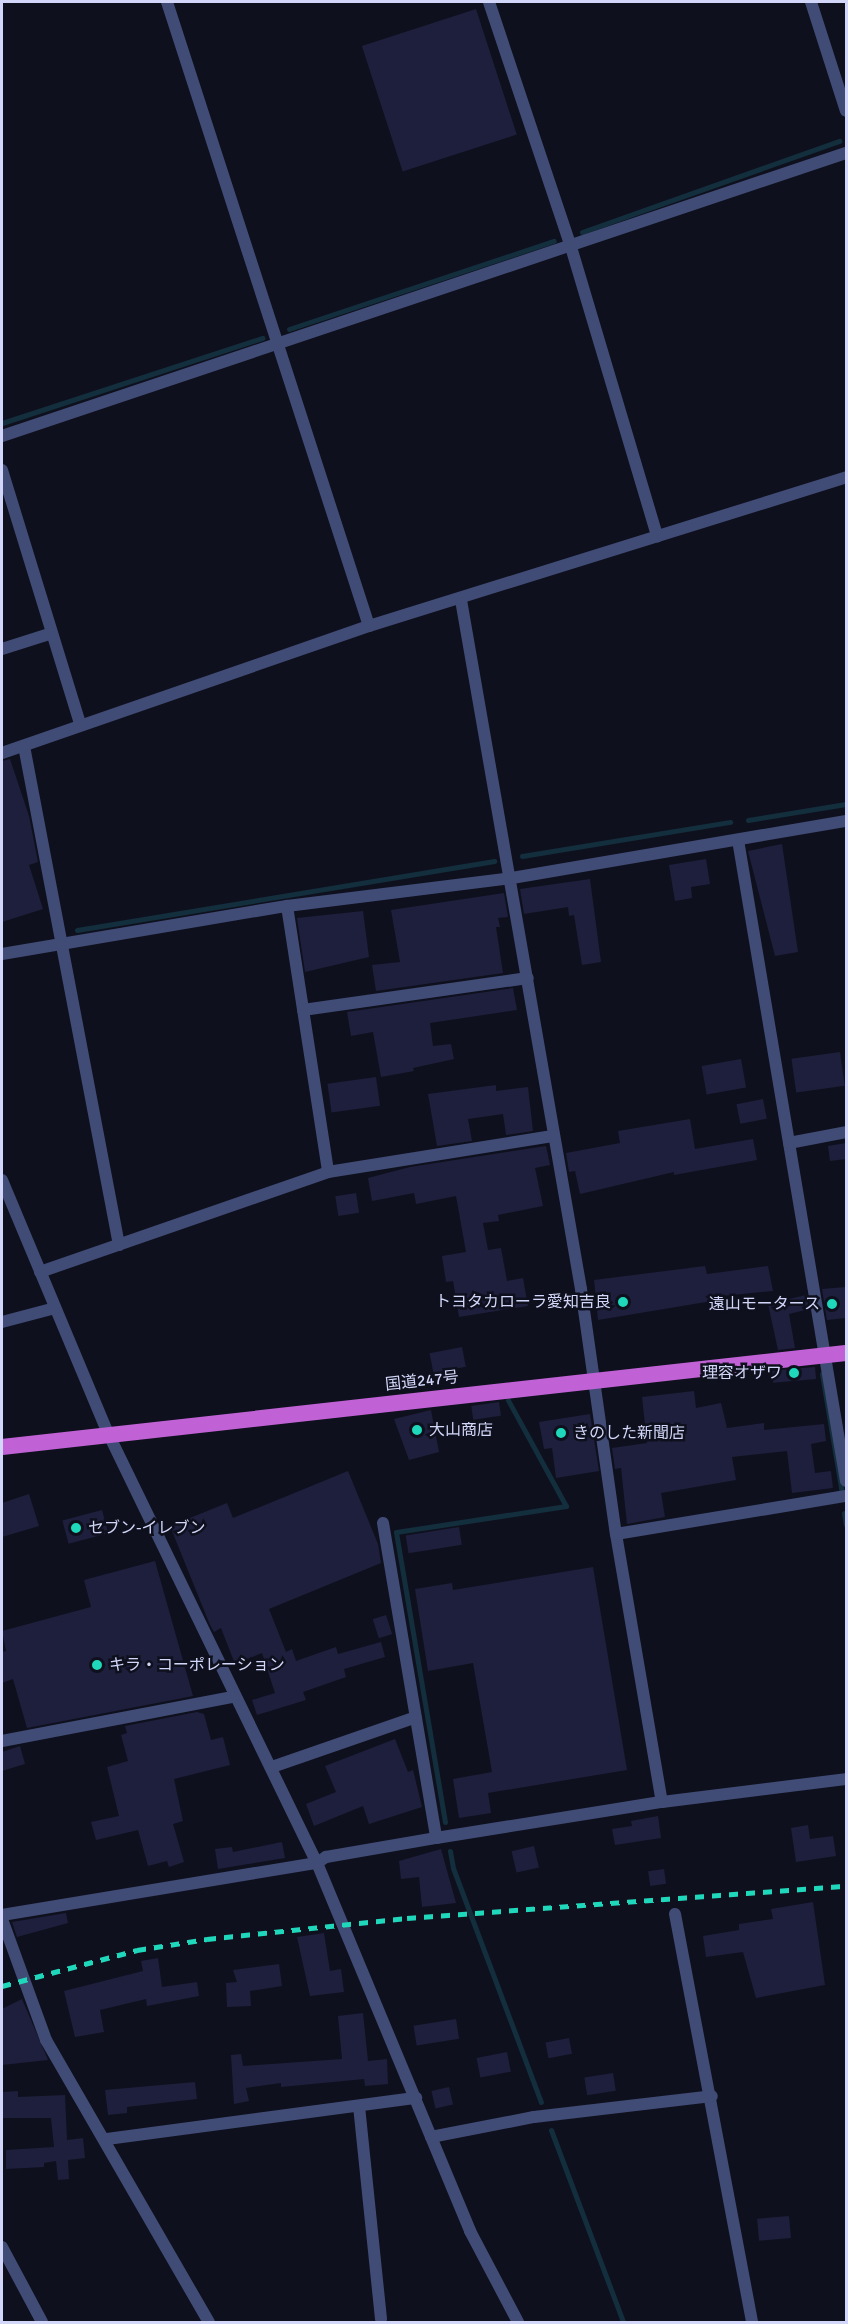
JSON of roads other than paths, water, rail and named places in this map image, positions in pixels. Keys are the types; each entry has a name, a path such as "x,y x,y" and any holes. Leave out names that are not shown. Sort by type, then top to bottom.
{"highway":[{"name":"国道247号","path":"2,1447 108,1433 846,1353"}],"street":[{"path":"167,2 369,626"},
{"path":"489,2 571,247 657,536"},
{"path":"811,2 846,111"},
{"path":"2,436 846,153"},
{"path":"2,470 80,723"},
{"path":"2,753 80,723 369,626 461,600 846,477"},
{"path":"461,600 512,878 596,1380 616,1534 662,1802"},
{"path":"2,649 52,633"},
{"path":"24,746 119,1245"},
{"path":"2,954 287,906 512,878 846,821"},
{"path":"738,840 846,1482"},
{"path":"287,906 328,1172"},
{"path":"303,1010 528,978"},
{"path":"789,1143 846,1132"},
{"path":"40,1272 328,1172 554,1136"},
{"path":"2,1180 108,1433 233,1697 272,1767 317,1863 470,2231 518,2322"},
{"path":"2,1322 55,1308"},
{"path":"616,1534 846,1496"},
{"path":"383,1523 436,1838"},
{"path":"2,1741 233,1697"},
{"path":"272,1767 416,1717"},
{"path":"209,2322 107,2139 98,2134 54,2048 46,2040 2,1917 317,1863 326,1857 436,1838 662,1802 846,1779"},
{"path":"675,1914 712,2096 752,2322"},
{"path":"431,2137 534,2117 712,2096"},
{"path":"107,2139 416,2098"},
{"path":"359,2106 381,2319"},
{"path":"2,2247 42,2322"}],"waterway":[{"path":"582,232 839,141"},
{"path":"289,329 554,241"},
{"path":"2,423 262,338"},
{"path":"748,820 846,804"},
{"path":"522,856 730,822"},
{"path":"77,930 494,861"},
{"path":"822,1374 842,1494"},
{"path":"445,1822 396,1532 566,1506 508,1400"},
{"path":"844,1513 846,1525"},
{"path":"450,1851 453,1868 541,2102"},
{"path":"551,2130 623,2322"}],"railway":[{"path":"2,1986 137,1950 207,1939 407,1918 846,1886"}],"place":[{"name":"トヨタカローラ愛知吉良","path":"623,1302"},
{"name":"遠山モータース","path":"832,1304"},
{"name":"理容オザワ","path":"794,1373"},
{"name":"大山商店","path":"417,1430"},
{"name":"きのした新聞店","path":"561,1433"},
{"name":"セブン-イレブン","path":"76,1528"},
{"name":"キラ・コーポレーション","path":"97,1665"}]}
